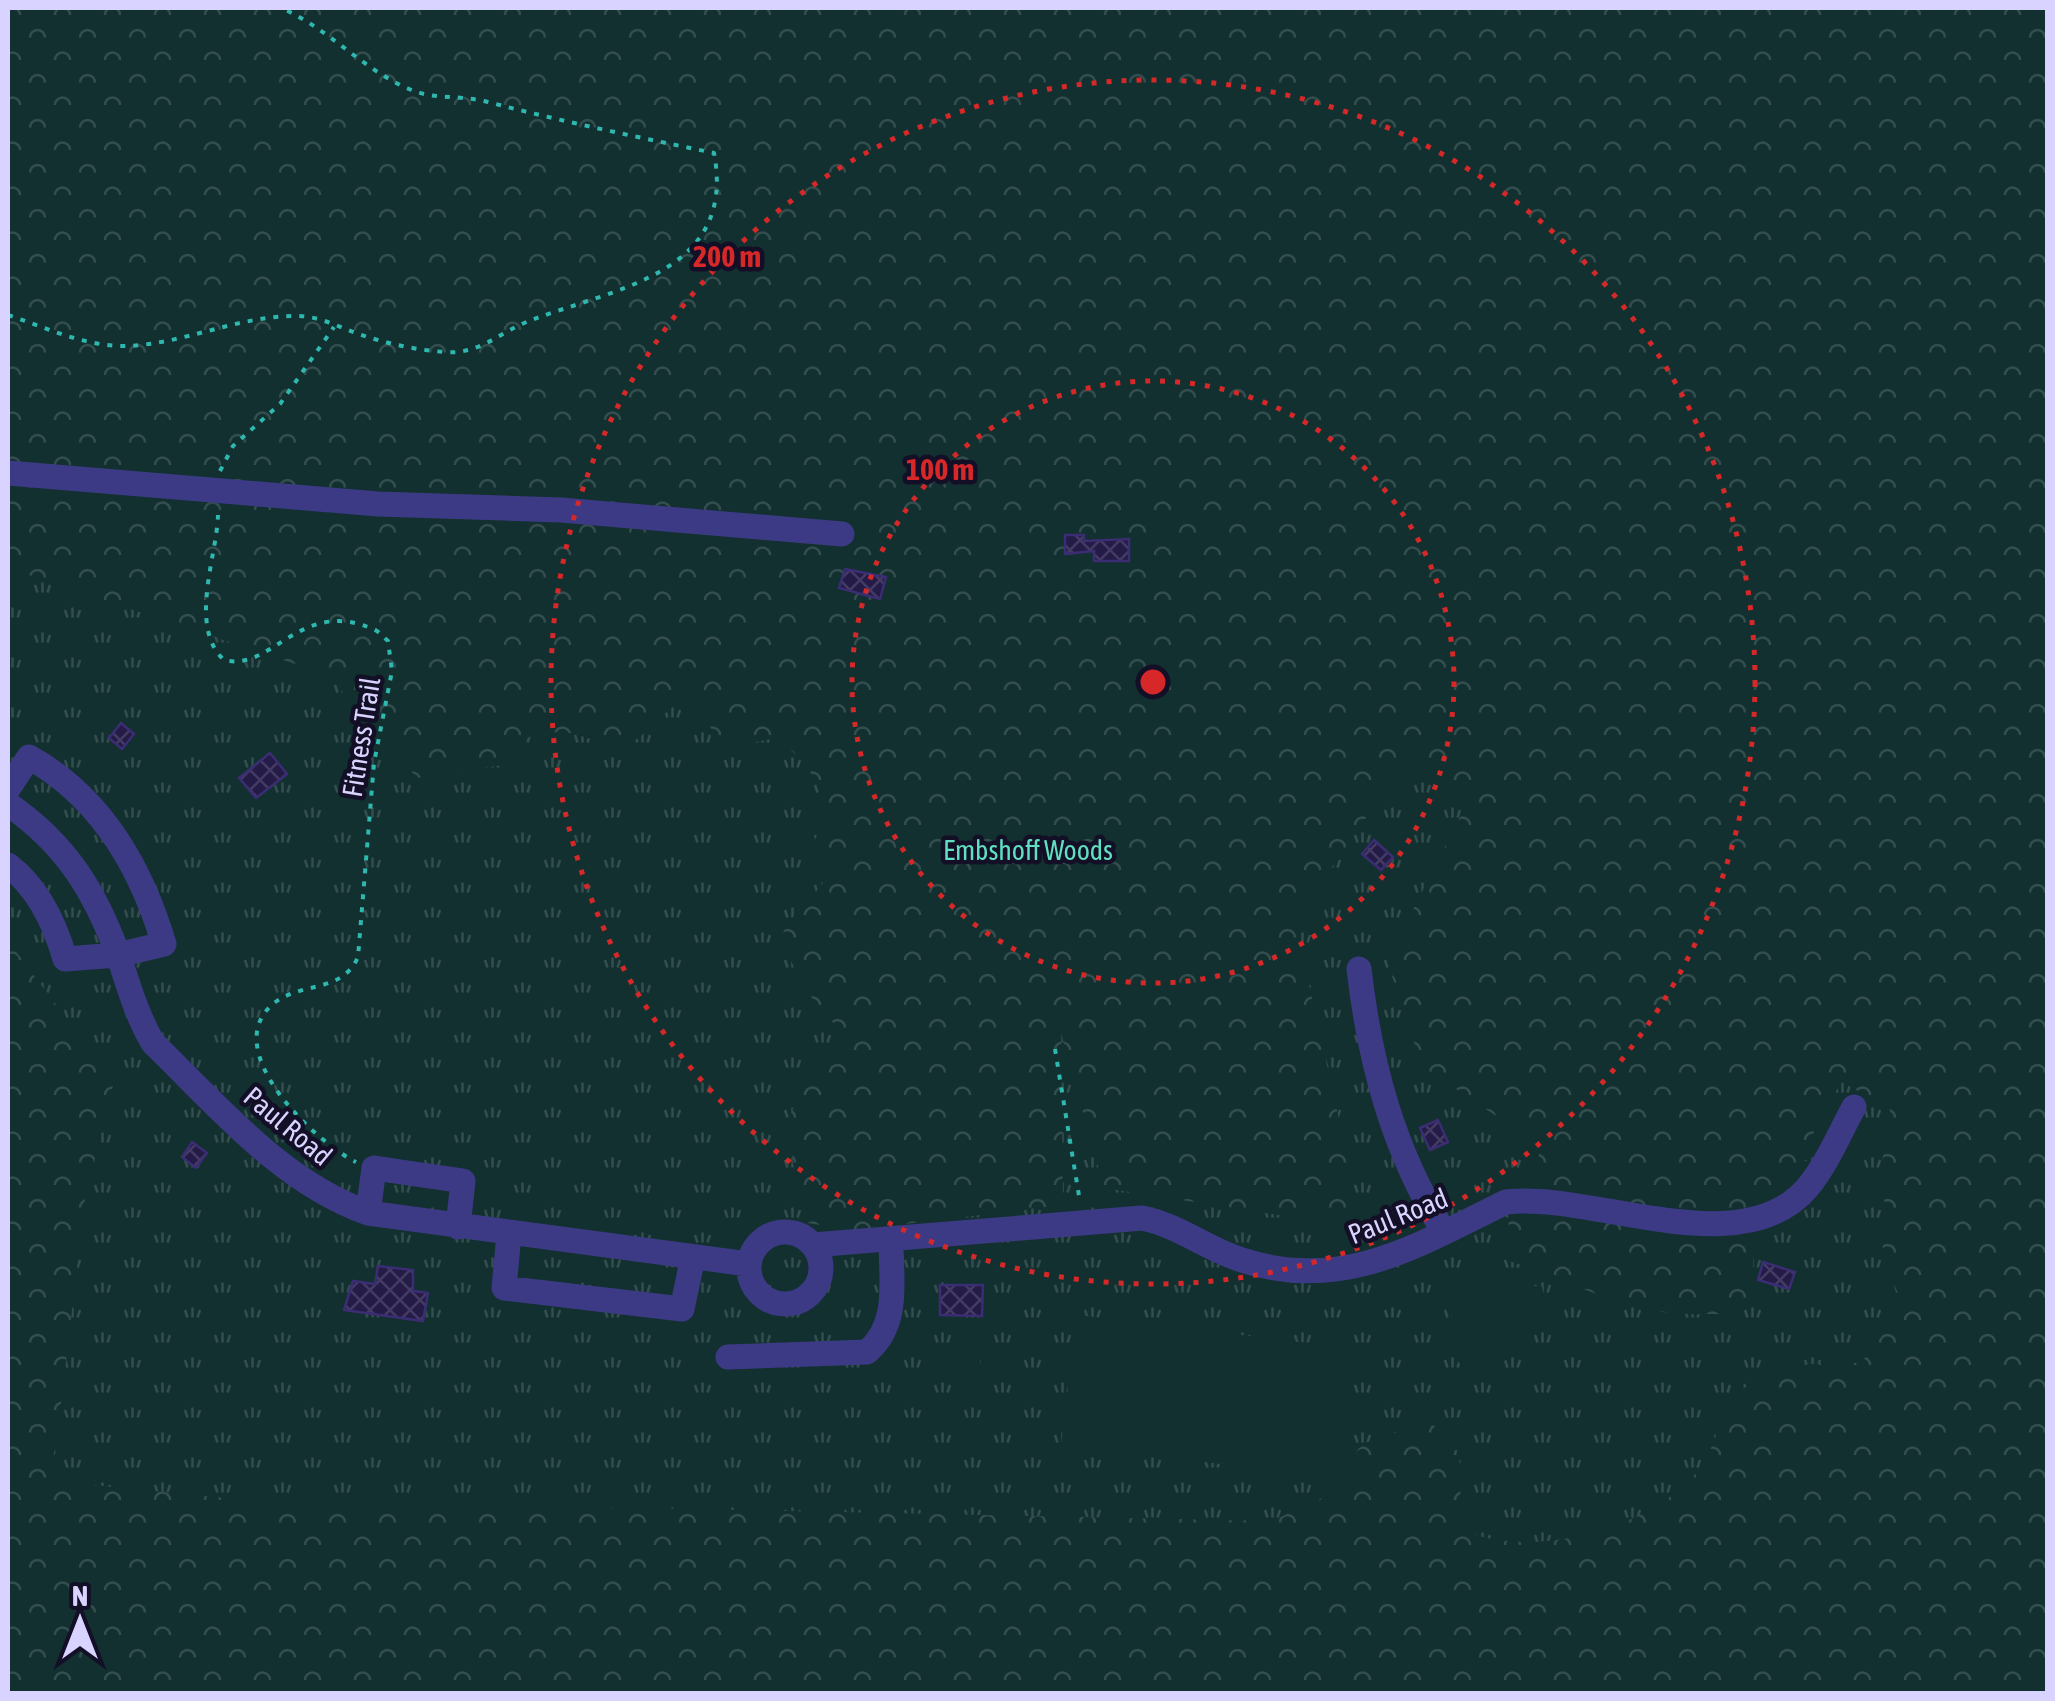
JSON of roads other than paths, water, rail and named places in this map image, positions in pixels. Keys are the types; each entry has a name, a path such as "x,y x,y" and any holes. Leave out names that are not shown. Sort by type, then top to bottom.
{"street":[{"path":"8,473 378,504 561,510 842,534"},
{"path":"8,789 30,756 60,773 94,808 123,847 154,909 164,944 118,955 65,959 59,937 26,879 8,865"},
{"name":"Paul Road","path":"8,804 66,852 92,890 140,1022 153,1043 294,1176 336,1202 368,1213 748,1264 754,1248 774,1233 799,1234 813,1245 1142,1218 1165,1222 1205,1246 1244,1262 1330,1273 1368,1265 1506,1202 1527,1199 1550,1199 1614,1214 1731,1222 1756,1218 1808,1188 1854,1106"},
{"path":"1359,968 1373,1064 1391,1126 1415,1184 1444,1232"},
{"path":"368,1213 374,1170 463,1181 458,1227"},
{"path":"508,1234 504,1288 682,1308 693,1257"},
{"path":"728,1357 867,1352 883,1338 890,1321 891,1241"},
{"path":"748,1264 749,1276 762,1296 784,1304 796,1303 815,1289 820,1278 819,1255 813,1245"}],"park label":[{"name":"Embshoff Woods","path":"1028,850"}]}
